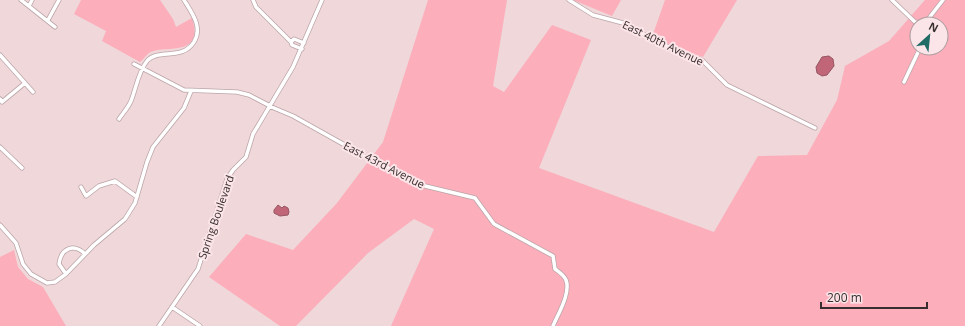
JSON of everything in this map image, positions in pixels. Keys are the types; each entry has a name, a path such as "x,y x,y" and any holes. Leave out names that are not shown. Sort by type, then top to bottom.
{"street":[{"path":"21,0 55,27"},
{"path":"29,6 32,0"},
{"path":"48,20 59,0"},
{"path":"119,119 130,104 142,69 147,61 152,57 183,52 193,43 198,34 198,27 184,0"},
{"path":"253,0 256,7 291,42 292,45 302,49"},
{"name":"Spring Boulevard","path":"159,326 198,269 227,179 233,170 246,158 253,134 293,67 322,0"},
{"name":"East 40th Avenue","path":"569,0 593,15 623,23 666,46 702,60 726,85 815,128"},
{"path":"892,0 909,16"},
{"path":"931,16 944,0"},
{"path":"291,42 294,39 304,43"},
{"path":"0,55 33,92"},
{"path":"904,82 916,56"},
{"name":"East 43rd Avenue","path":"134,64 179,88 190,91 243,93 293,116 368,158 425,186 475,198 494,224 552,255 555,269 564,277 567,283 564,298 554,326"},
{"path":"1,102 25,83"},
{"path":"131,84 136,86"},
{"path":"0,225 18,247 26,269 37,279 50,284 66,274 85,254 119,226 131,210 137,197 153,147 184,108 190,91"},
{"path":"0,147 22,168"},
{"path":"81,187 86,196 99,186 115,181 137,197"},
{"path":"66,274 59,264 65,251 74,247 78,248 85,254"},
{"path":"172,307 200,326"}],"shaded area":[{"path":"81,0 160,0 173,19 176,27 192,18 194,31 193,40 188,45 181,48 149,53 140,62 102,41 106,31 74,14"},
{"path":"428,0 507,0 493,86 504,92 552,25 591,40 539,168 714,232 758,156 807,155 837,100 845,66 889,41 909,18 909,56 949,56 949,16 911,16 925,0 965,0 965,326 391,326 434,229 414,219 368,253 296,326 280,326 209,277 246,234 293,250 337,203 383,142"},
{"path":"573,0 621,0 612,16"},
{"path":"665,0 737,0 703,57 675,48 652,37"},
{"path":"829,56 833,59 834,66 827,75 822,76 817,73 816,67 822,57"},
{"path":"278,205 282,208 284,206 288,208 288,215 280,216 274,213 274,210"},
{"path":"14,250 18,267 28,279 43,287 66,326 0,326 0,257"}]}
